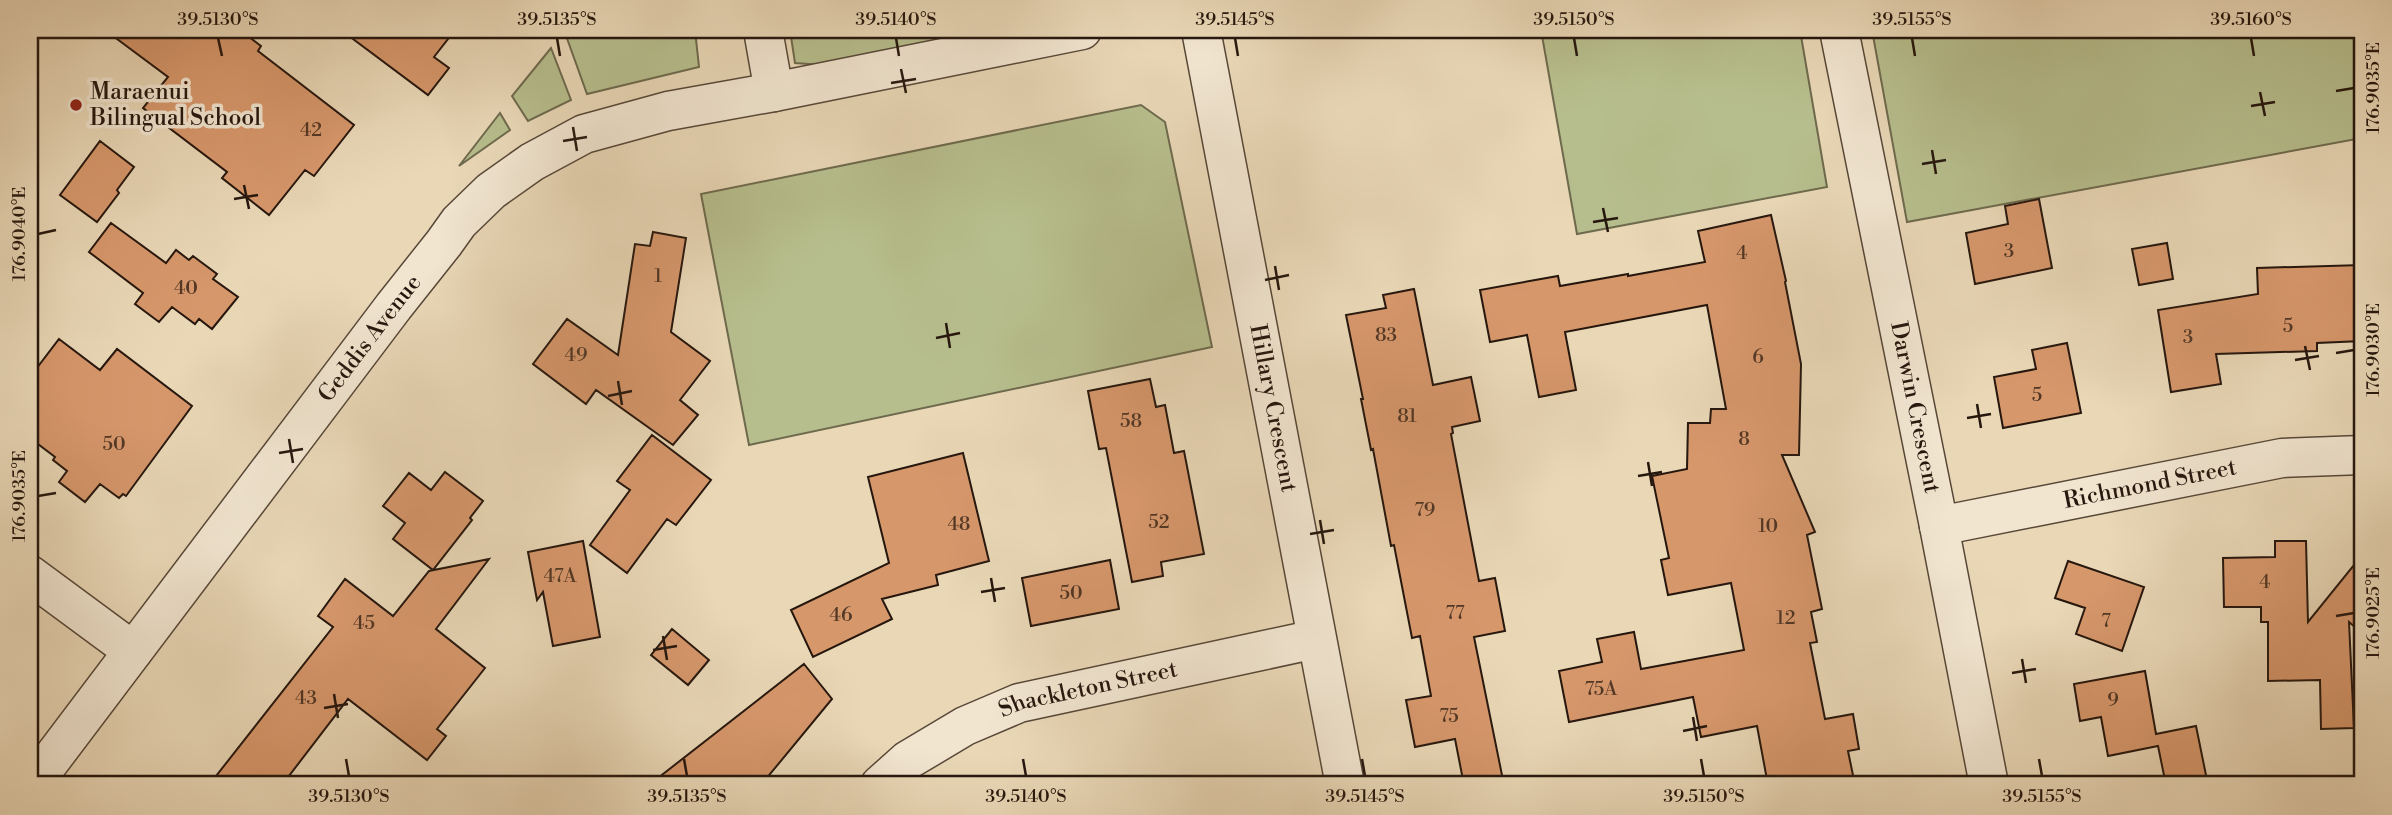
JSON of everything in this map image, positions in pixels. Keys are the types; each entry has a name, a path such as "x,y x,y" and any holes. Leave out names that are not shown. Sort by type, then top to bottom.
{"street":[{"path":"763,30 774,92"},
{"name":"Geddis Avenue","path":"32,785 394,306 459,222 491,191 532,162 583,134 667,111 1082,30"},
{"name":"Hillary Crescent","path":"1201,30 1315,639 1345,785"},
{"name":"Darwin Crescent","path":"1839,30 1989,785"},
{"name":"Richmond Street","path":"1939,526 2282,458 2362,455"},
{"path":"30,575 133,651"},
{"name":"Shackleton Street","path":"880,785 908,760 965,726 1019,704 1315,639"}],"green space":[{"path":"564,30 695,30 699,67 587,94"},
{"path":"790,30 1012,30 837,66 795,63"},
{"path":"1541,30 1800,30 1827,187 1577,234"},
{"path":"1872,30 2362,30 2362,138 1907,222"},
{"path":"551,48 571,100 528,121 512,96"},
{"path":"1141,105 1165,122 1212,347 749,445 701,194"},
{"path":"500,113 510,130 459,166"}],"building":[{"path":"105,30 240,30 261,46 258,51 354,125 314,176 305,170 269,215 222,178 227,172 143,108 168,77"},
{"path":"341,30 455,30 434,57 449,68 428,95"},
{"path":"100,141 134,167 97,222 60,195"},
{"path":"2039,199 2052,268 1975,284 1966,233 2008,224 2005,206"},
{"path":"1771,215 1801,364 1799,455 1782,455 1815,532 1807,535 1822,609 1811,612 1817,642 1810,643 1825,719 1853,714 1859,749 1848,751 1855,785 1768,785 1757,726 1701,737 1693,697 1569,722 1559,671 1602,662 1597,639 1634,632 1641,669 1744,650 1731,583 1668,595 1661,560 1669,558 1652,476 1687,469 1688,423 1710,423 1711,409 1726,409 1707,305 1565,332 1576,390 1539,397 1527,335 1490,342 1480,290 1558,276 1560,286 1705,262 1698,231"},
{"path":"111,223 166,263 176,250 189,260 193,256 217,274 213,279 238,297 212,329 199,319 195,324 172,307 159,322 135,304 143,293 89,252"},
{"path":"653,232 686,238 671,332 710,361 680,400 698,415 673,445 596,390 586,404 533,364 567,319 618,355 635,244 650,246"},
{"path":"2167,243 2173,279 2139,285 2132,249"},
{"path":"2362,265 2362,341 2317,343 2317,351 2216,354 2221,384 2171,392 2158,310 2258,294 2257,268"},
{"path":"1414,289 1433,385 1471,377 1480,421 1452,427 1451,434 1479,581 1495,578 1505,631 1474,637 1504,785 1464,785 1455,739 1415,747 1406,700 1431,696 1420,636 1412,638 1394,545 1391,546 1346,315 1386,308 1383,295"},
{"path":"59,339 100,370 117,349 192,406 126,496 123,494 119,498 100,484 85,502 59,482 67,471 53,460 55,457 30,438 30,377"},
{"path":"2067,343 2081,413 2003,428 1994,377 2036,369 2032,350"},
{"path":"1150,379 1156,407 1165,405 1174,453 1184,451 1204,554 1161,562 1163,576 1132,582 1106,448 1099,449 1088,391"},
{"path":"652,435 711,480 676,525 667,519 627,573 590,545 630,490 617,481"},
{"path":"963,453 989,561 936,575 938,585 882,599 892,619 813,657 791,610 889,563 868,477"},
{"path":"445,472 483,501 470,518 472,520 433,570 393,539 405,523 383,506 409,473 431,490"},
{"path":"583,541 600,637 553,646 543,592 537,600 528,552"},
{"path":"2275,541 2306,541 2308,622 2362,555 2362,633 2349,622 2354,728 2321,729 2320,680 2268,681 2268,622 2261,622 2261,607 2224,607 2223,558 2275,557"},
{"path":"489,559 436,629 485,668 437,729 446,736 427,760 348,699 282,785 209,785 333,627 318,616 345,579 393,616 429,571"},
{"path":"1110,560 1119,609 1031,626 1022,578"},
{"path":"2068,561 2144,587 2122,651 2076,634 2085,608 2055,598"},
{"path":"672,629 709,660 688,685 651,655"},
{"path":"804,664 832,699 761,785 649,785"},
{"path":"2145,671 2156,734 2196,726 2208,785 2166,785 2158,746 2108,756 2101,717 2080,721 2074,684"}],"place":[{"name":"Maraenui Bilingual School","path":"76,105"}]}
